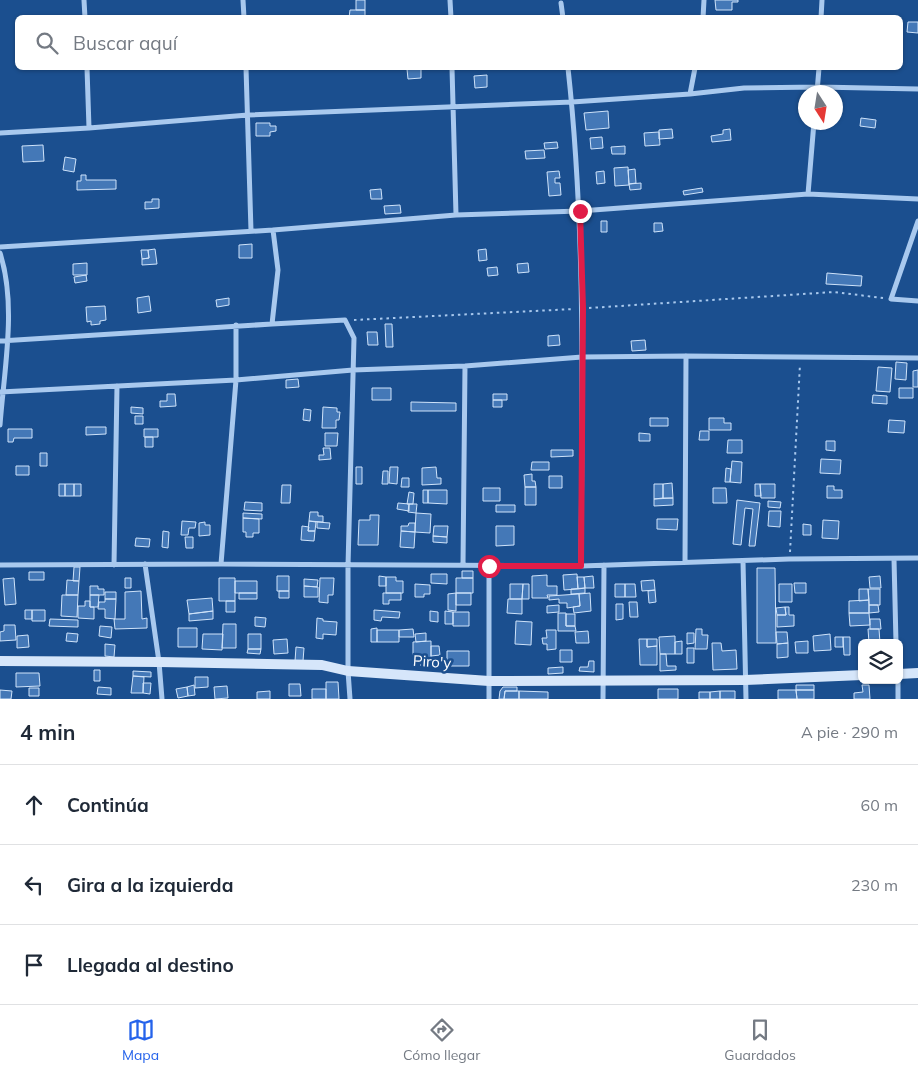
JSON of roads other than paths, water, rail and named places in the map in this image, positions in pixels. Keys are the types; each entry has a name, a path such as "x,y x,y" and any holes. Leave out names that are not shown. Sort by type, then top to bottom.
{"main road":[{"name":"Piro'y","path":"0,662 322,665 348,671 489,681 745,680 858,675"},
{"path":"903,674 918,673"}],"street":[{"path":"84,0 85,15"},
{"path":"243,0 244,15"},
{"path":"450,0 451,15"},
{"path":"703,15 704,0"},
{"path":"821,15 822,0"},
{"path":"561,3 563,15"},
{"path":"87,70 89,128"},
{"path":"246,70 251,231"},
{"path":"452,70 456,216"},
{"path":"568,70 580,211 583,308 581,566"},
{"path":"690,94 695,70"},
{"path":"817,85 819,70"},
{"path":"0,133 248,115 572,102 690,94 744,88 798,89"},
{"path":"843,90 918,89"},
{"path":"808,194 813,130"},
{"path":"0,247 273,230 456,216 580,211 808,194 918,199"},
{"path":"918,221 891,299 918,301"},
{"path":"272,324 278,270 273,230"},
{"path":"0,252 8,292 8,341 1,392 0,425"},
{"path":"0,341 345,320 354,338 348,566 348,671 350,699"},
{"path":"221,564 236,380 236,326"},
{"path":"684,562 686,356"},
{"path":"1,392 236,380 353,370 465,366 582,357 918,358"},
{"path":"463,565 465,366"},
{"path":"114,564 117,386"},
{"path":"0,565 581,566 789,559 918,558"},
{"path":"894,559 896,639"},
{"path":"743,561 746,699"},
{"path":"145,564 159,662 162,699"},
{"path":"603,699 604,565"},
{"path":"489,566 489,699"},
{"path":"898,684 898,699"}]}
